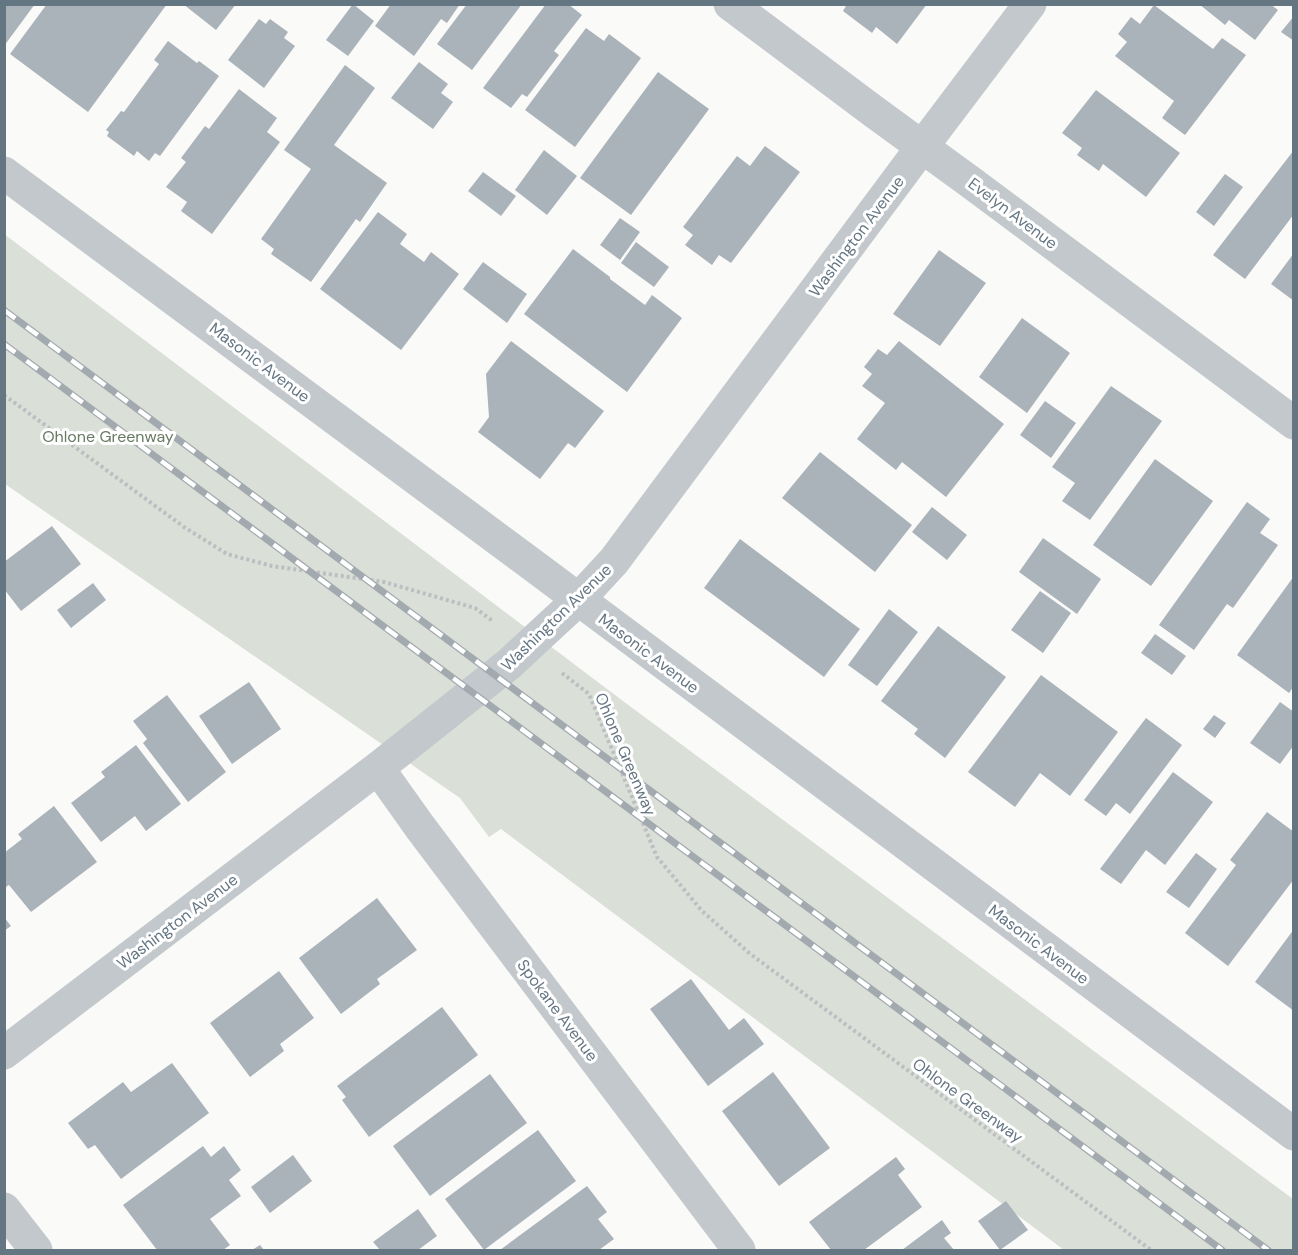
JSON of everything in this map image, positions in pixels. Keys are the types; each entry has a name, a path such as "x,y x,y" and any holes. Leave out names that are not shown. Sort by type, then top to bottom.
{"street":[{"name":"Evelyn Avenue","path":"730,4 1293,423"},
{"name":"Washington Avenue","path":"4,1053 378,768 528,647 578,600 614,561 1030,4"},
{"name":"Masonic Avenue","path":"4,173 1293,1134"},
{"name":"Spokane Avenue","path":"378,768 739,1251"},
{"path":"4,1209 36,1251"}],"path":[{"name":"Ohlone Greenway","path":"4,395 184,527 227,554 272,566 384,582 475,608 528,647 589,694 657,857 702,911 758,960 1151,1251"}],"green space":[{"name":"Ohlone Greenway","path":"4,234 619,698 1293,1199 1293,1250 1064,1250 501,829 489,837 460,798 5,484"}],"building":[{"path":"4,4 35,4 4,46"},
{"path":"47,4 167,4 88,112 10,54"},
{"path":"183,4 236,4 216,30"},
{"path":"353,4 374,21 348,56 326,40"},
{"path":"391,4 460,4 447,23 441,19 414,56 375,26"},
{"path":"467,4 522,4 472,70 437,44"},
{"path":"546,4 568,4 582,15 554,51 559,55 527,97 522,94 511,108 483,88"},
{"path":"847,4 927,4 897,44 876,27 872,33 843,11"},
{"path":"1199,4 1270,4 1278,10 1255,40 1229,20 1225,25"},
{"path":"1154,5 1213,49 1222,38 1246,55 1185,135 1162,118 1174,101 1115,56 1127,42 1118,34 1131,17 1140,24"},
{"path":"1294,16 1294,41 1281,32"},
{"path":"259,19 266,24 270,19 288,32 284,38 295,46 264,88 228,60"},
{"path":"586,28 604,41 609,34 641,58 575,147 525,110"},
{"path":"168,41 219,76 160,156 155,153 149,161 137,151 134,156 107,136 109,132 106,130 121,111 124,112 159,64 154,60"},
{"path":"419,62 448,84 441,93 453,102 433,129 391,98"},
{"path":"345,65 375,88 334,145 387,183 360,222 356,219 311,282 271,254 274,249 261,239 311,169 284,150"},
{"path":"658,72 709,109 631,215 580,178"},
{"path":"239,89 277,118 267,132 280,142 212,234 181,211 187,202 166,187 186,162 181,158 205,126 209,129"},
{"path":"1096,90 1180,153 1146,197 1103,164 1099,171 1077,155 1082,148 1062,133"},
{"path":"765,146 800,172 731,263 719,255 712,265 685,245 693,235 683,227 737,156 750,166"},
{"path":"544,150 577,176 547,215 515,190"},
{"path":"1294,150 1294,214 1245,279 1213,255"},
{"path":"483,172 516,196 501,216 468,191"},
{"path":"1225,174 1243,187 1214,226 1196,212"},
{"path":"378,212 407,234 400,244 424,262 431,252 459,274 401,350 320,289"},
{"path":"620,218 640,232 620,260 600,245"},
{"path":"636,242 669,267 654,287 621,263"},
{"path":"573,249 645,305 652,295 682,318 627,392 524,314"},
{"path":"939,250 986,283 940,346 893,314"},
{"path":"1294,253 1294,301 1271,284"},
{"path":"483,262 527,294 507,323 463,289"},
{"path":"1022,318 1070,353 1027,413 979,377"},
{"path":"511,341 604,411 575,448 568,443 540,479 478,432 489,417 486,374"},
{"path":"899,341 1004,424 946,497 902,462 896,470 857,439 885,403 862,386 872,374 864,367 878,349 887,355"},
{"path":"1111,386 1162,421 1090,520 1062,501 1075,483 1052,467"},
{"path":"1045,401 1076,423 1051,458 1020,435"},
{"path":"820,452 912,525 875,572 782,498"},
{"path":"1155,459 1213,501 1151,586 1093,545"},
{"path":"1247,502 1270,519 1260,533 1278,545 1233,608 1227,604 1194,650 1159,625"},
{"path":"932,507 967,535 947,560 912,532"},
{"path":"52,526 81,564 21,611 4,589 4,562"},
{"path":"1043,538 1101,579 1077,614 1019,572"},
{"path":"740,539 860,629 824,677 704,588"},
{"path":"1294,576 1294,686 1289,693 1237,655"},
{"path":"93,583 106,600 71,628 57,610"},
{"path":"1040,591 1071,613 1043,653 1011,630"},
{"path":"889,609 918,632 877,686 848,665"},
{"path":"938,626 1006,677 945,758 914,734 918,729 881,701"},
{"path":"1155,634 1186,656 1172,675 1141,653"},
{"path":"1041,675 1118,732 1070,796 1040,773 1015,807 968,772"},
{"path":"249,682 281,729 232,764 199,716"},
{"path":"167,695 226,772 188,802 143,743 147,739 133,721"},
{"path":"1280,702 1294,712 1294,745 1280,764 1250,743"},
{"path":"1214,715 1226,723 1215,738 1203,729"},
{"path":"1146,718 1182,745 1130,814 1116,803 1106,816 1084,800"},
{"path":"136,745 181,804 146,831 135,816 101,842 71,803 105,777 101,772"},
{"path":"1173,772 1213,802 1165,865 1146,850 1121,884 1100,869"},
{"path":"54,806 97,862 31,912 9,885 4,888 4,853 22,839 18,834"},
{"path":"1267,812 1294,832 1294,879 1228,966 1185,933 1236,865 1230,860"},
{"path":"1196,853 1217,869 1189,908 1166,892"},
{"path":"377,898 417,950 377,979 380,984 341,1014 299,958"},
{"path":"4,917 11,926 4,931"},
{"path":"1294,929 1294,1011 1255,982"},
{"path":"279,971 314,1018 280,1044 284,1051 250,1077 210,1023"},
{"path":"691,979 729,1030 744,1018 764,1044 708,1086 650,1009"},
{"path":"442,1007 478,1055 369,1137 342,1100 346,1097 337,1086"},
{"path":"172,1063 209,1113 121,1179 95,1145 88,1149 68,1123 123,1082 131,1092"},
{"path":"773,1072 830,1148 779,1186 722,1111"},
{"path":"490,1074 527,1123 430,1196 393,1146"},
{"path":"538,1130 576,1181 484,1250 445,1199"},
{"path":"203,1146 211,1157 224,1146 241,1170 229,1180 241,1196 210,1219 230,1245 223,1250 157,1250 123,1205"},
{"path":"293,1155 312,1181 270,1213 251,1187"},
{"path":"896,1157 905,1169 898,1175 922,1207 864,1250 831,1250 809,1222"},
{"path":"587,1186 607,1212 598,1219 614,1239 599,1250 500,1250"},
{"path":"1006,1201 1028,1230 1000,1250 978,1221"},
{"path":"418,1209 437,1236 418,1250 380,1250 373,1242"},
{"path":"942,1220 951,1233 944,1238 954,1250 902,1250"},
{"path":"260,1245 264,1250 252,1250"}],"railway":[{"path":"4,310 1268,1250"},
{"path":"4,344 1222,1250"}]}
